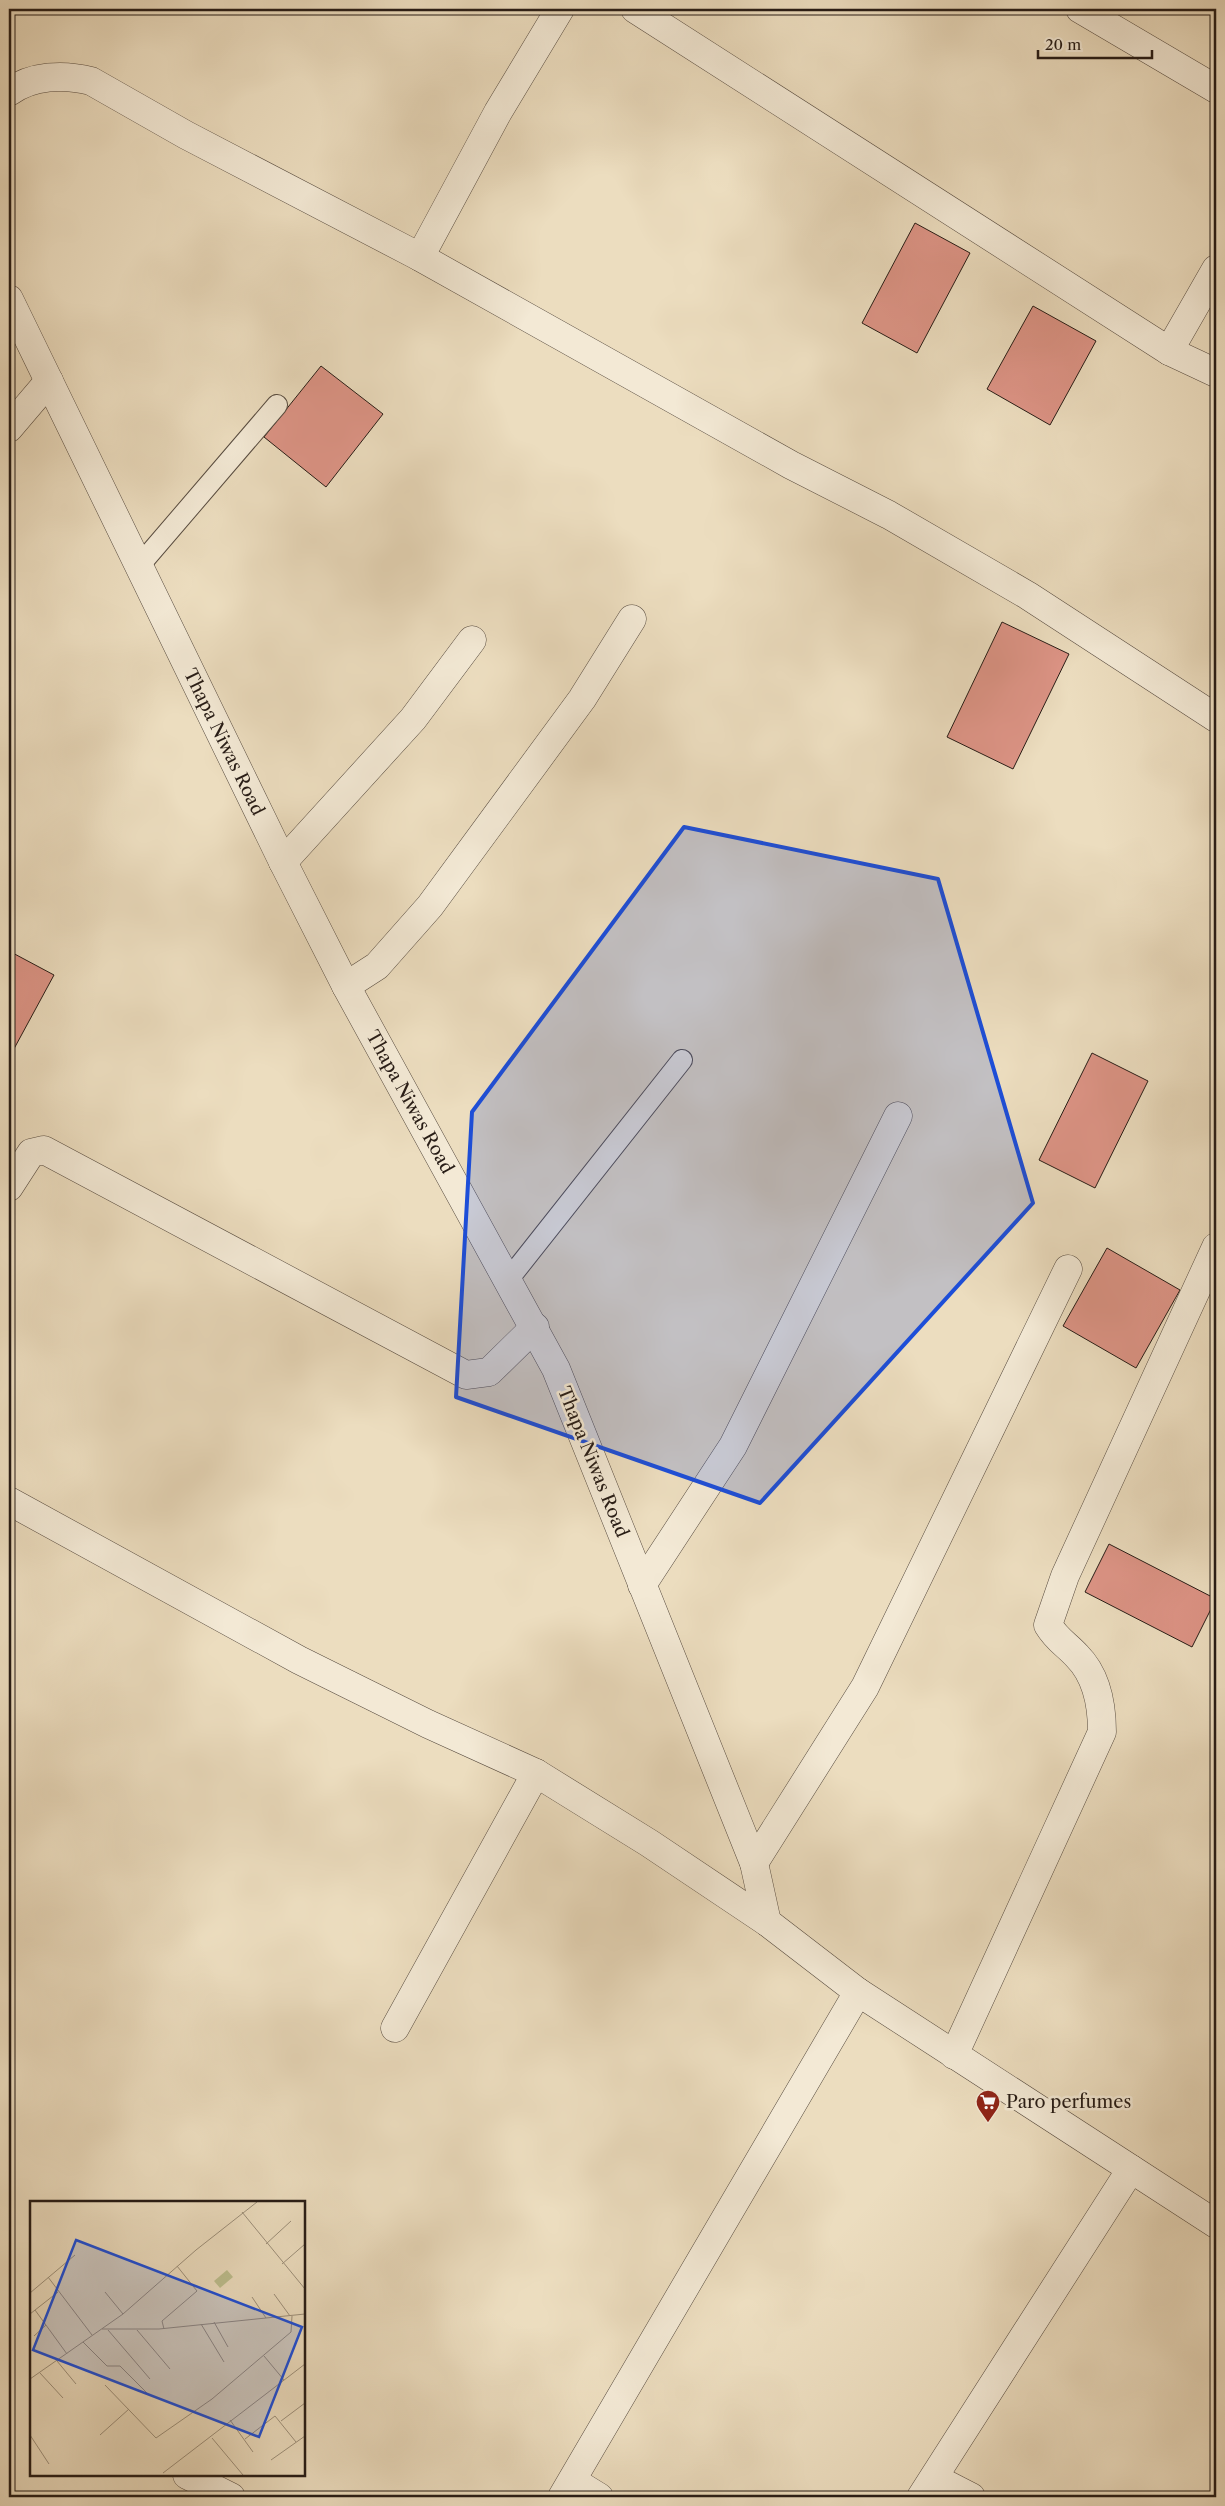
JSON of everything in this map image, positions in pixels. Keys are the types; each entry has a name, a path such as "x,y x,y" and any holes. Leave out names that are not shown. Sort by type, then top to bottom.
{"street":[{"path":"420,257 498,112 560,9"},
{"path":"634,9 1168,351 1216,373"},
{"path":"1080,9 1216,89"},
{"path":"9,92 31,80 75,77 91,81 186,135 420,257 791,465 890,515 1027,595 1216,718"},
{"path":"1168,351 1216,270"},
{"name":"Thapa Niwas Road","path":"9,299 283,862 346,986 535,1327 556,1369 754,1863 766,1922"},
{"path":"9,428 48,381"},
{"path":"346,986 377,966 430,906 582,699 632,619"},
{"path":"283,862 413,719 472,640"},
{"path":"642,1585 733,1446 898,1116"},
{"path":"9,1187 31,1153 44,1150 466,1375 488,1372 535,1327"},
{"path":"954,2055 1102,1732 1102,1708 1091,1676 1078,1656 1056,1638 1048,1625 1051,1613 1065,1576 1216,1247"},
{"path":"754,1863 865,1687 1068,1270"},
{"path":"9,1501 299,1660 428,1724 536,1774 649,1843 766,1922 858,1992 1216,2224"},
{"path":"395,2028 536,1774"},
{"path":"599,2497 567,2489 858,1992"},
{"path":"971,2497 927,2488 1131,2169"},
{"path":"189,2476 231,2497"}],"lane":[{"path":"139,566 277,405"},
{"path":"508,1280 682,1060"}],"highlighted area":[{"path":"684,827 938,879 1033,1203 760,1503 456,1397 472,1112"}],"building":[{"path":"915,223 970,253 917,353 862,323"},
{"path":"1033,306 1096,341 1050,425 987,389"},
{"path":"321,366 383,414 326,487 264,437"},
{"path":"1002,622 1069,654 1013,769 947,737"},
{"path":"9,951 54,975 9,1058"},
{"path":"1092,1053 1148,1081 1095,1188 1039,1160"},
{"path":"1107,1248 1180,1290 1136,1368 1063,1326"},
{"path":"1109,1544 1216,1599 1192,1647 1085,1592"}],"place":[{"name":"Paro perfumes","path":"988,2123"}]}
